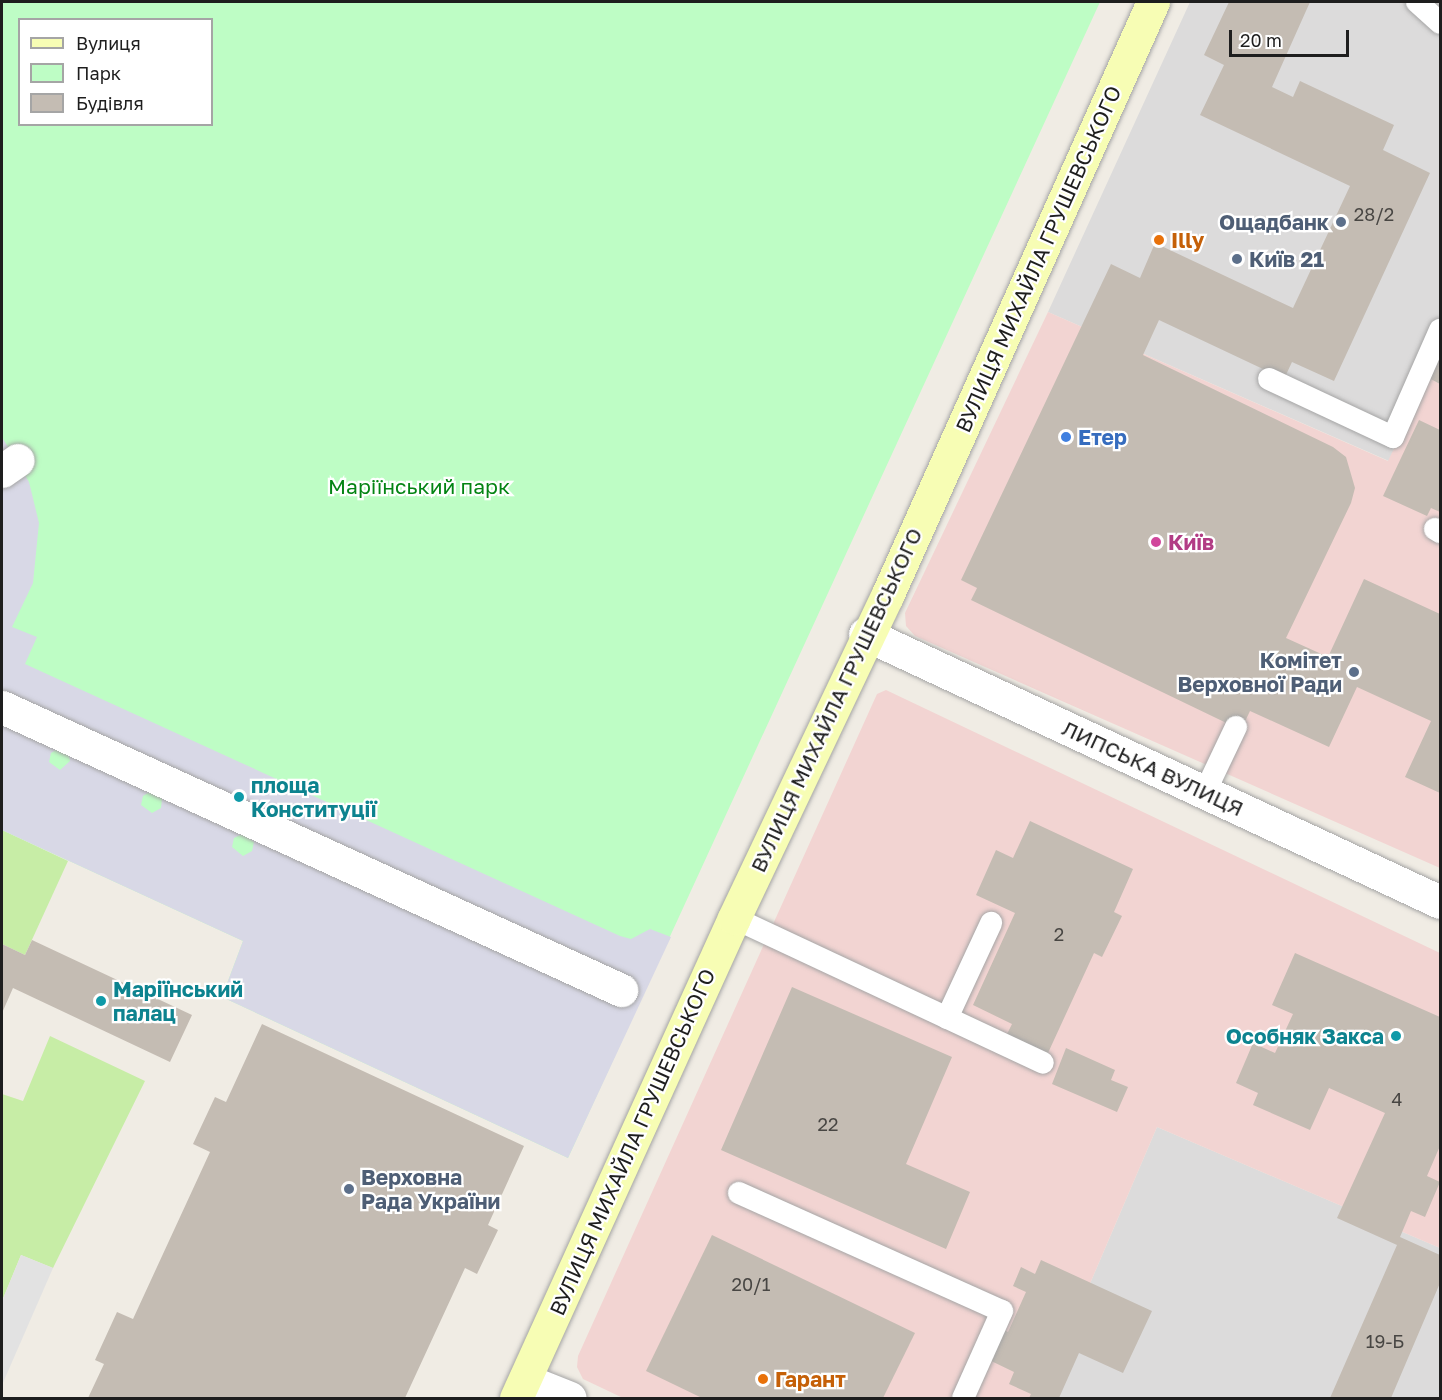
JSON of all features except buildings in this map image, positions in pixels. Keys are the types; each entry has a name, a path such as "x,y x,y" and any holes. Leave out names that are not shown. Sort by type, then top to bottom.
{"main road":[{"name":"ВУЛИЦЯ МИХАЙЛА ГРУШЕВСЬКОГО","path":"521,1389 734,918 866,634 886,596 1153,2"}],"street":[{"name":"ЛИПСЬКА ВУЛИЦЯ","path":"866,634 1440,902"},
{"path":"2,707 621,990"},
{"path":"521,1389 570,1398"}],"lane":[{"path":"1417,2 1440,23"},
{"path":"1269,379 1393,437 1440,330"},
{"path":"1205,792 1236,727"},
{"path":"734,918 1043,1063"},
{"path":"947,1018 991,923"},
{"path":"739,1193 1002,1311 963,1398"}],"shaded area":[{"path":"1190,2 1440,2 1440,384 1427,378 1389,461 1048,312"},
{"path":"1048,312 1388,461 1428,377 1440,384 1440,868 915,636 906,626 905,613"},
{"name":"площа Конституції","path":"2,437 29,482 39,523 33,583 12,627 37,637 25,664 620,936 631,939 650,929 671,937 568,1158 222,997 243,941 2,830","holes":["59,748 68,752 70,761 60,770 49,762 51,753","151,791 162,799 161,808 152,813 141,805 143,796","242,834 254,842 252,851 243,856 232,847 234,838"]},
{"path":"886,690 1440,953 1440,1248 1157,1127 1041,1398 623,1398 583,1379 577,1367 578,1356 877,694"},
{"path":"1157,1127 1440,1248 1440,1398 1041,1398"},
{"path":"21,1255 53,1268 2,1385 2,1301"}],"green space":[{"name":"Маріїнський парк","path":"2,2 1100,2 568,1158 222,997 243,941 2,830"},
{"path":"2,830 68,861 25,955 2,944"},
{"path":"50,1036 145,1081 53,1268 21,1255 2,1301 2,1094 23,1101"}],"place":[{"name":"Ощадбанк","path":"1341,222"},
{"name":"Illy","path":"1159,240"},
{"name":"Київ 21","path":"1237,259"},
{"name":"Етер","path":"1066,437"},
{"name":"Київ","path":"1156,542"},
{"name":"Комітет Верховної Ради","path":"1354,672"},
{"name":"площа Конституції","path":"239,797"},
{"name":"Маріїнський палац","path":"101,1001"},
{"name":"Особняк Закса","path":"1396,1036"},
{"name":"Верховна Рада України","path":"349,1189"},
{"name":"Гарант","path":"763,1379"}]}
